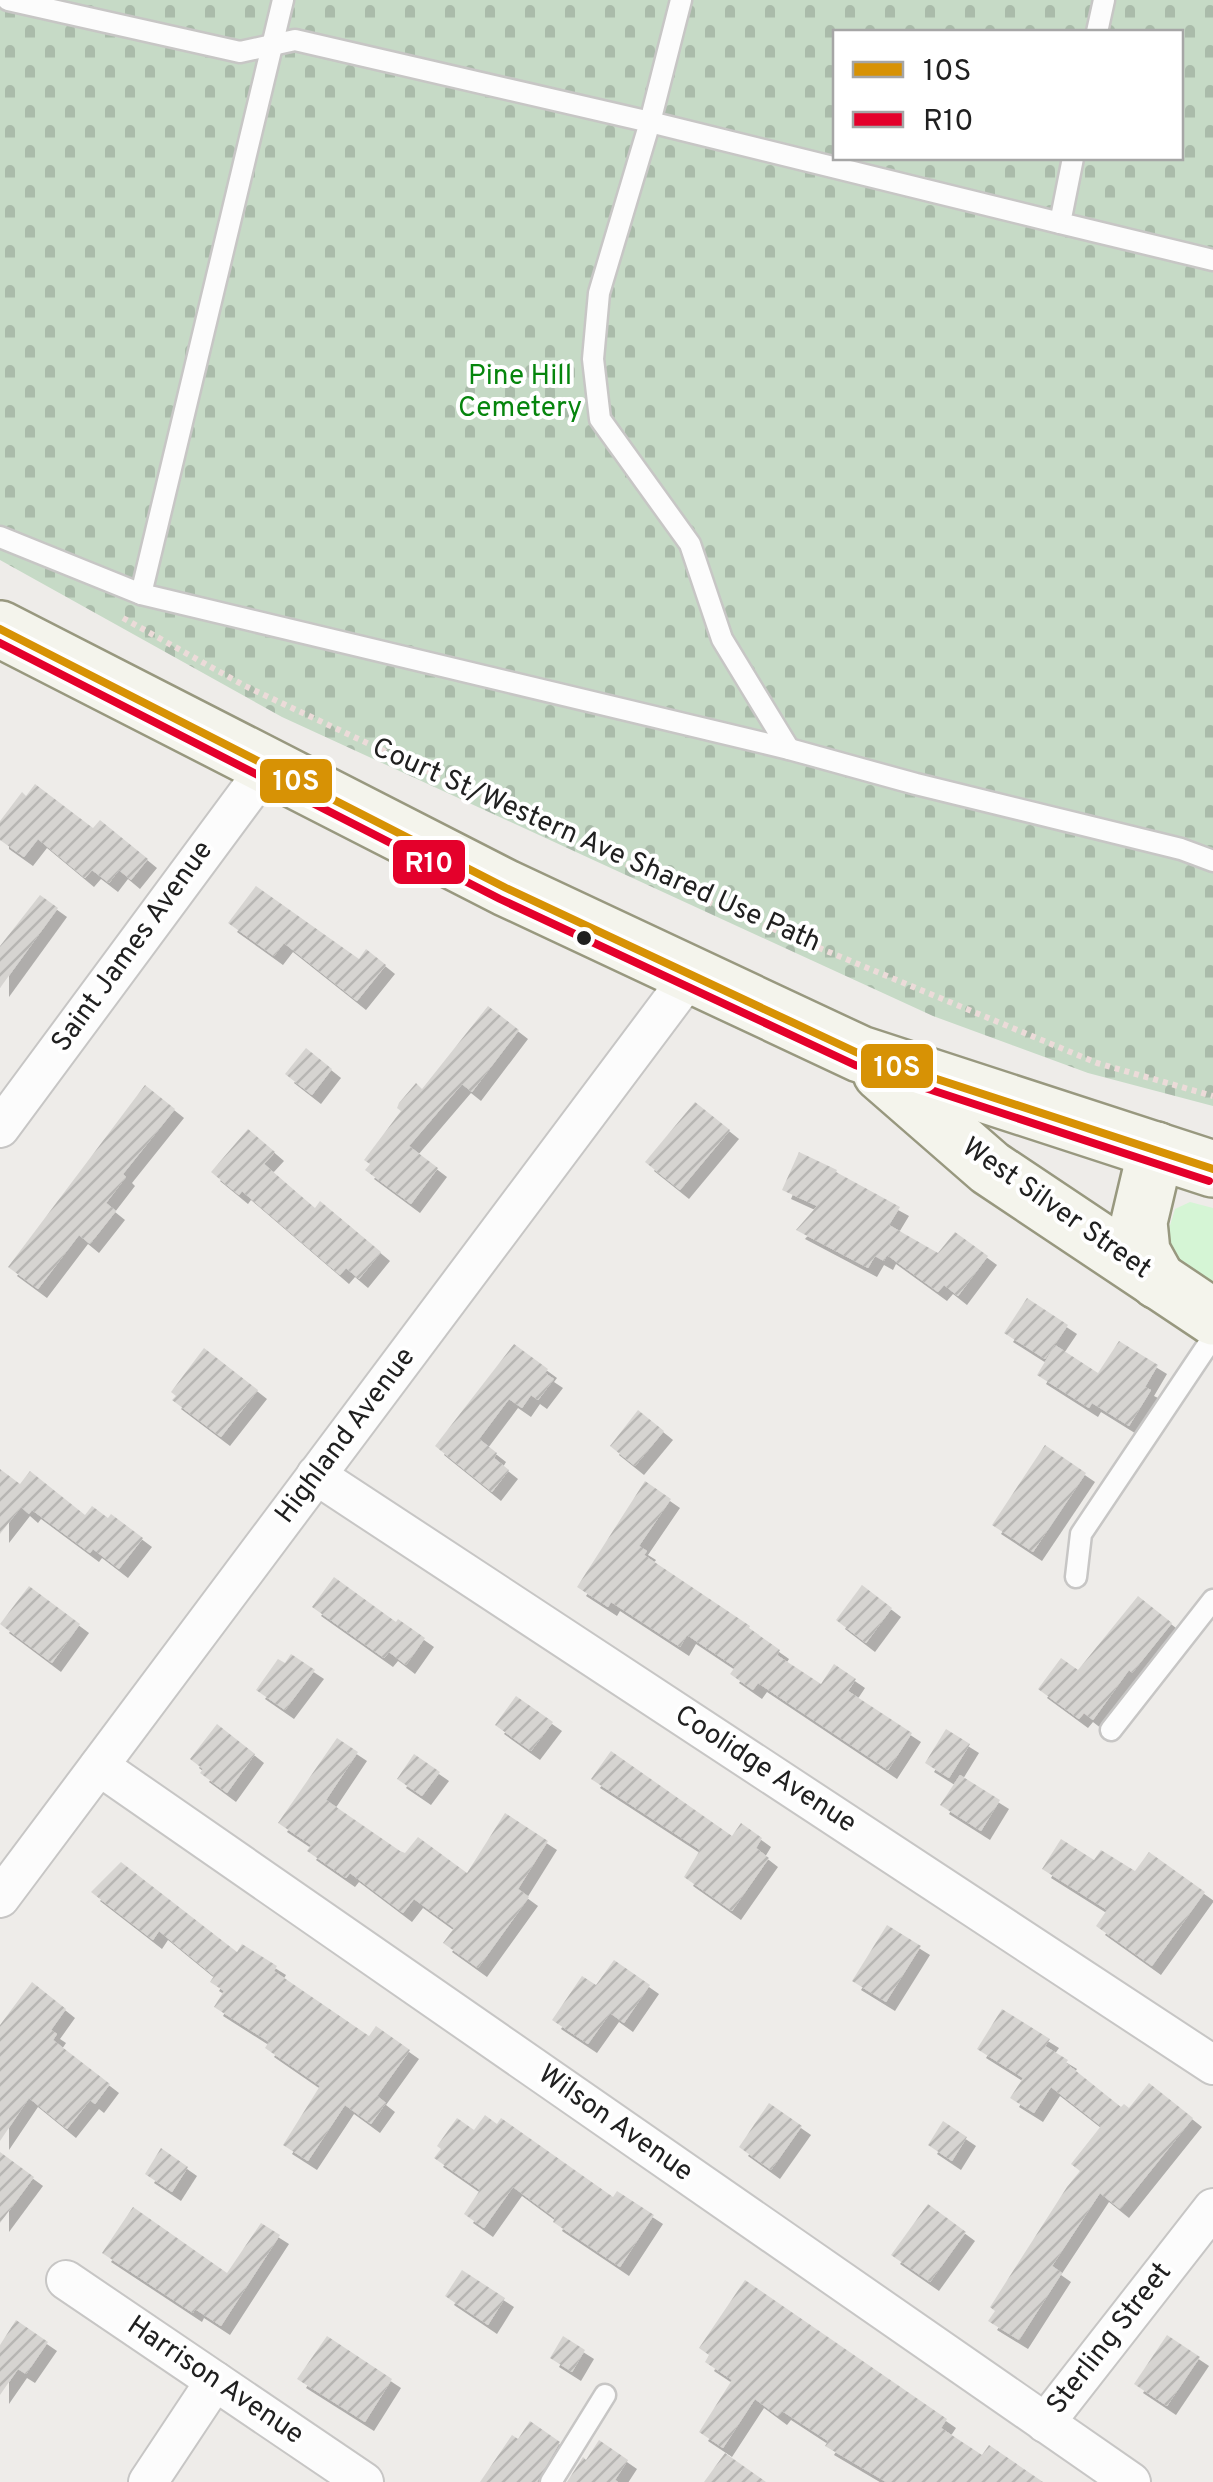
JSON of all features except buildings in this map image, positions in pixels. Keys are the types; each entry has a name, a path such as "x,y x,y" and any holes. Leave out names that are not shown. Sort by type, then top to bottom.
{"main road":[{"path":"0,629 506,888 860,1054 1213,1168"},
{"name":"West Silver Street","path":"860,1054 990,1168 1213,1317"},
{"path":"1156,1150 1139,1222 1142,1252 1158,1281"}],"street":[{"name":"Saint James Avenue","path":"0,1128 266,767"},
{"name":"Highland Avenue","path":"0,1898 691,974"},
{"name":"Coolidge Avenue","path":"316,1475 1213,2065"},
{"name":"Wilson Avenue","path":"99,1766 1130,2482"},
{"name":"Sterling Street","path":"1045,2422 1213,2208"},
{"name":"Harrison Avenue","path":"66,2280 364,2482"},
{"path":"148,2482 215,2381"}],"lane":[{"path":"8,0 240,52 295,40 1213,260"},
{"path":"141,594 282,0"},
{"path":"681,0 650,122 599,293 593,359 600,418 690,544 722,638 789,748"},
{"path":"1097,30 1104,0"},
{"path":"1060,223 1073,160"},
{"path":"0,537 141,594 789,748 916,784 1181,849 1213,861"},
{"path":"1076,1577 1081,1534 1213,1337"},
{"path":"1111,1730 1213,1600"},
{"path":"551,2482 605,2395"}],"path":[{"name":"Court St/Western Ave Shared Use Path","path":"114,613 245,686 701,899 1097,1062 1213,1096"}],"green space":[{"name":"Pine Hill Cemetery","path":"0,0 1213,0 1213,1106 1088,1073 933,1016 282,717 0,560"},
{"path":"1190,1202 1213,1208 1213,1287 1189,1271 1164,1245 1175,1209"}],"transit line":[{"name":"10S","path":"0,629 506,888 860,1054 1213,1169"},
{"name":"R10","path":"0,643 500,899 855,1065 1209,1181"}]}
